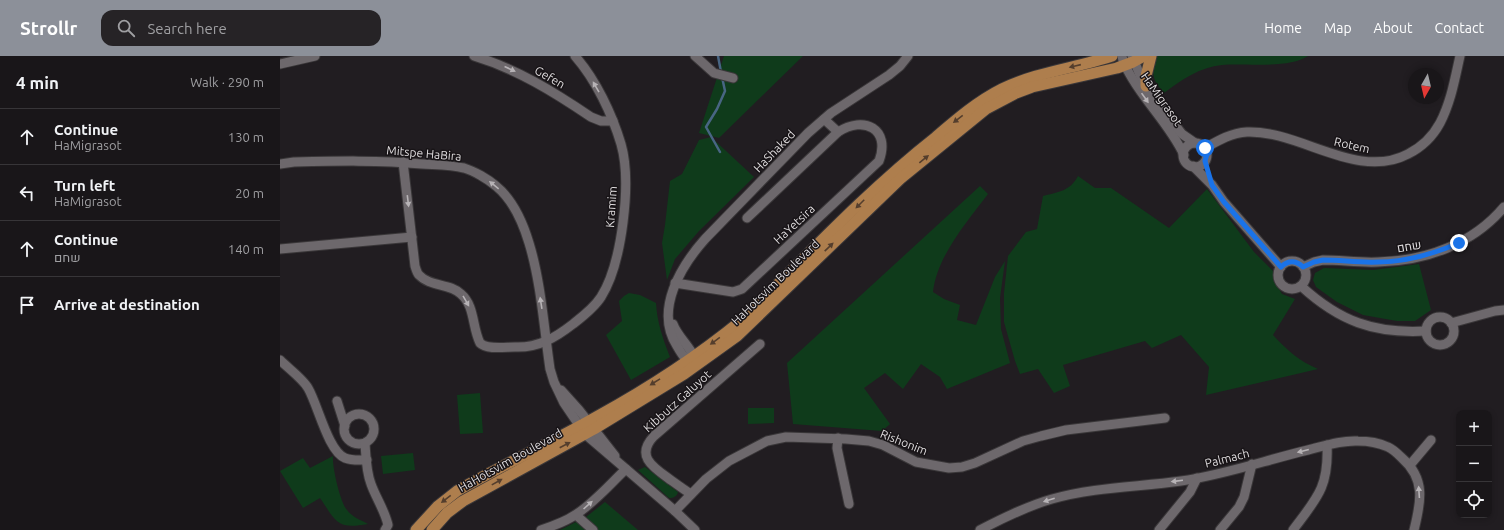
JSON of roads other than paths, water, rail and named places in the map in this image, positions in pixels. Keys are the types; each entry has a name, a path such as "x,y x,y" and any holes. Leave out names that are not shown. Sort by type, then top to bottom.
{"main road":[{"name":"HaHotsvim Boulevard","path":"692,361 742,320 901,165 979,103 1003,89 1033,77 1112,56"},
{"name":"HaHotsvim Boulevard","path":"432,530 447,513 463,501 586,428 620,404 692,361 738,336 895,183 986,109 1016,93 1032,87 1144,56"},
{"path":"1146,86 1146,76 1150,56"},
{"name":"HaHotsvim Boulevard","path":"416,530 438,506 457,491 586,428"}],"street":[{"path":"280,64 315,56"},
{"name":"Gefen","path":"474,56 502,65 526,77 591,117 601,121 613,121"},
{"name":"Kramim","path":"412,237 415,266 419,275 428,281 452,288 461,293 467,301 478,339 482,345 520,347 546,342 582,317 600,298 615,266 624,215 626,187 622,146 605,104 593,82 575,56"},
{"path":"695,56 714,73 733,78"},
{"name":"HaShaked","path":"676,283 688,259 704,239 808,133 831,113 900,66 908,56"},
{"name":"Rotem","path":"1205,148 1229,135 1248,132 1269,134 1348,158 1364,161 1378,162 1404,157 1424,144 1439,124 1450,99 1460,56"},
{"name":"HaMigrasot","path":"1128,60 1182,134 1196,143"},
{"name":"HaMigrasot","path":"1128,60 1147,101 1175,139 1184,155"},
{"path":"824,119 838,132"},
{"name":"HaYetsira","path":"676,283 733,292 742,289 878,161 882,146 878,132 870,125 863,124 848,126 838,132 747,218"},
{"path":"1194,166 1199,166 1205,161 1207,155 1205,148 1201,144 1196,143 1187,147 1184,155 1187,162 1194,166 1212,185 1224,202 1281,267"},
{"name":"Mitspe HaBira","path":"280,164 344,161 403,162 465,169 480,175 496,186 511,203 529,243 535,267 550,369 554,382 586,428 625,468 695,530"},
{"path":"1205,161 1212,185"},
{"path":"280,249 412,237 403,162"},
{"name":"שחם","path":"1303,267 1323,260 1378,262 1408,260 1435,253 1459,243 1479,230 1504,207"},
{"path":"1292,261 1303,267 1306,277 1301,286 1290,289 1283,285 1279,278 1279,271 1281,267 1292,261"},
{"path":"676,283 672,293 669,311 672,337 692,361"},
{"path":"1301,286 1316,300 1329,309 1357,323 1389,331 1426,331"},
{"path":"1451,323 1504,310"},
{"path":"1435,318 1444,318 1451,323 1454,328 1450,341 1444,344 1432,342 1428,338 1426,331 1429,323 1435,318"},
{"name":"Kibbutz Galuyot","path":"691,494 655,469 649,462 646,454 646,448 654,436 760,344"},
{"path":"280,360 307,386 322,418 328,438 343,458 351,460 367,460"},
{"path":"337,401 344,431 349,440 355,444 365,443 372,436 374,431 371,421 368,418 358,415 353,416 344,426"},
{"name":"Rishonim","path":"675,511 706,479 729,461 767,441 786,437 838,438 869,441 883,445 916,462 949,468 962,468 1023,441 1041,436 1066,430 1165,418"},
{"path":"838,438 837,448 849,504"},
{"path":"1410,465 1431,440"},
{"name":"Palmach","path":"980,530 1001,519 1050,499 1072,494 1182,481 1221,473 1327,445 1358,441 1375,443 1389,448 1410,465 1418,478 1420,494 1414,530"},
{"path":"365,443 370,483 386,518 388,526 385,530"},
{"path":"1293,530 1317,499 1323,485 1327,472 1327,445"},
{"path":"1220,530 1239,507 1244,497 1252,464"},
{"path":"541,530 564,522 576,515 625,468"},
{"path":"1160,530 1195,486 1197,478"},
{"path":"576,515 593,530"}],"waterway":[{"path":"718,56 721,72"},
{"path":"720,152 706,127 717,109 725,91 722,77"}]}
